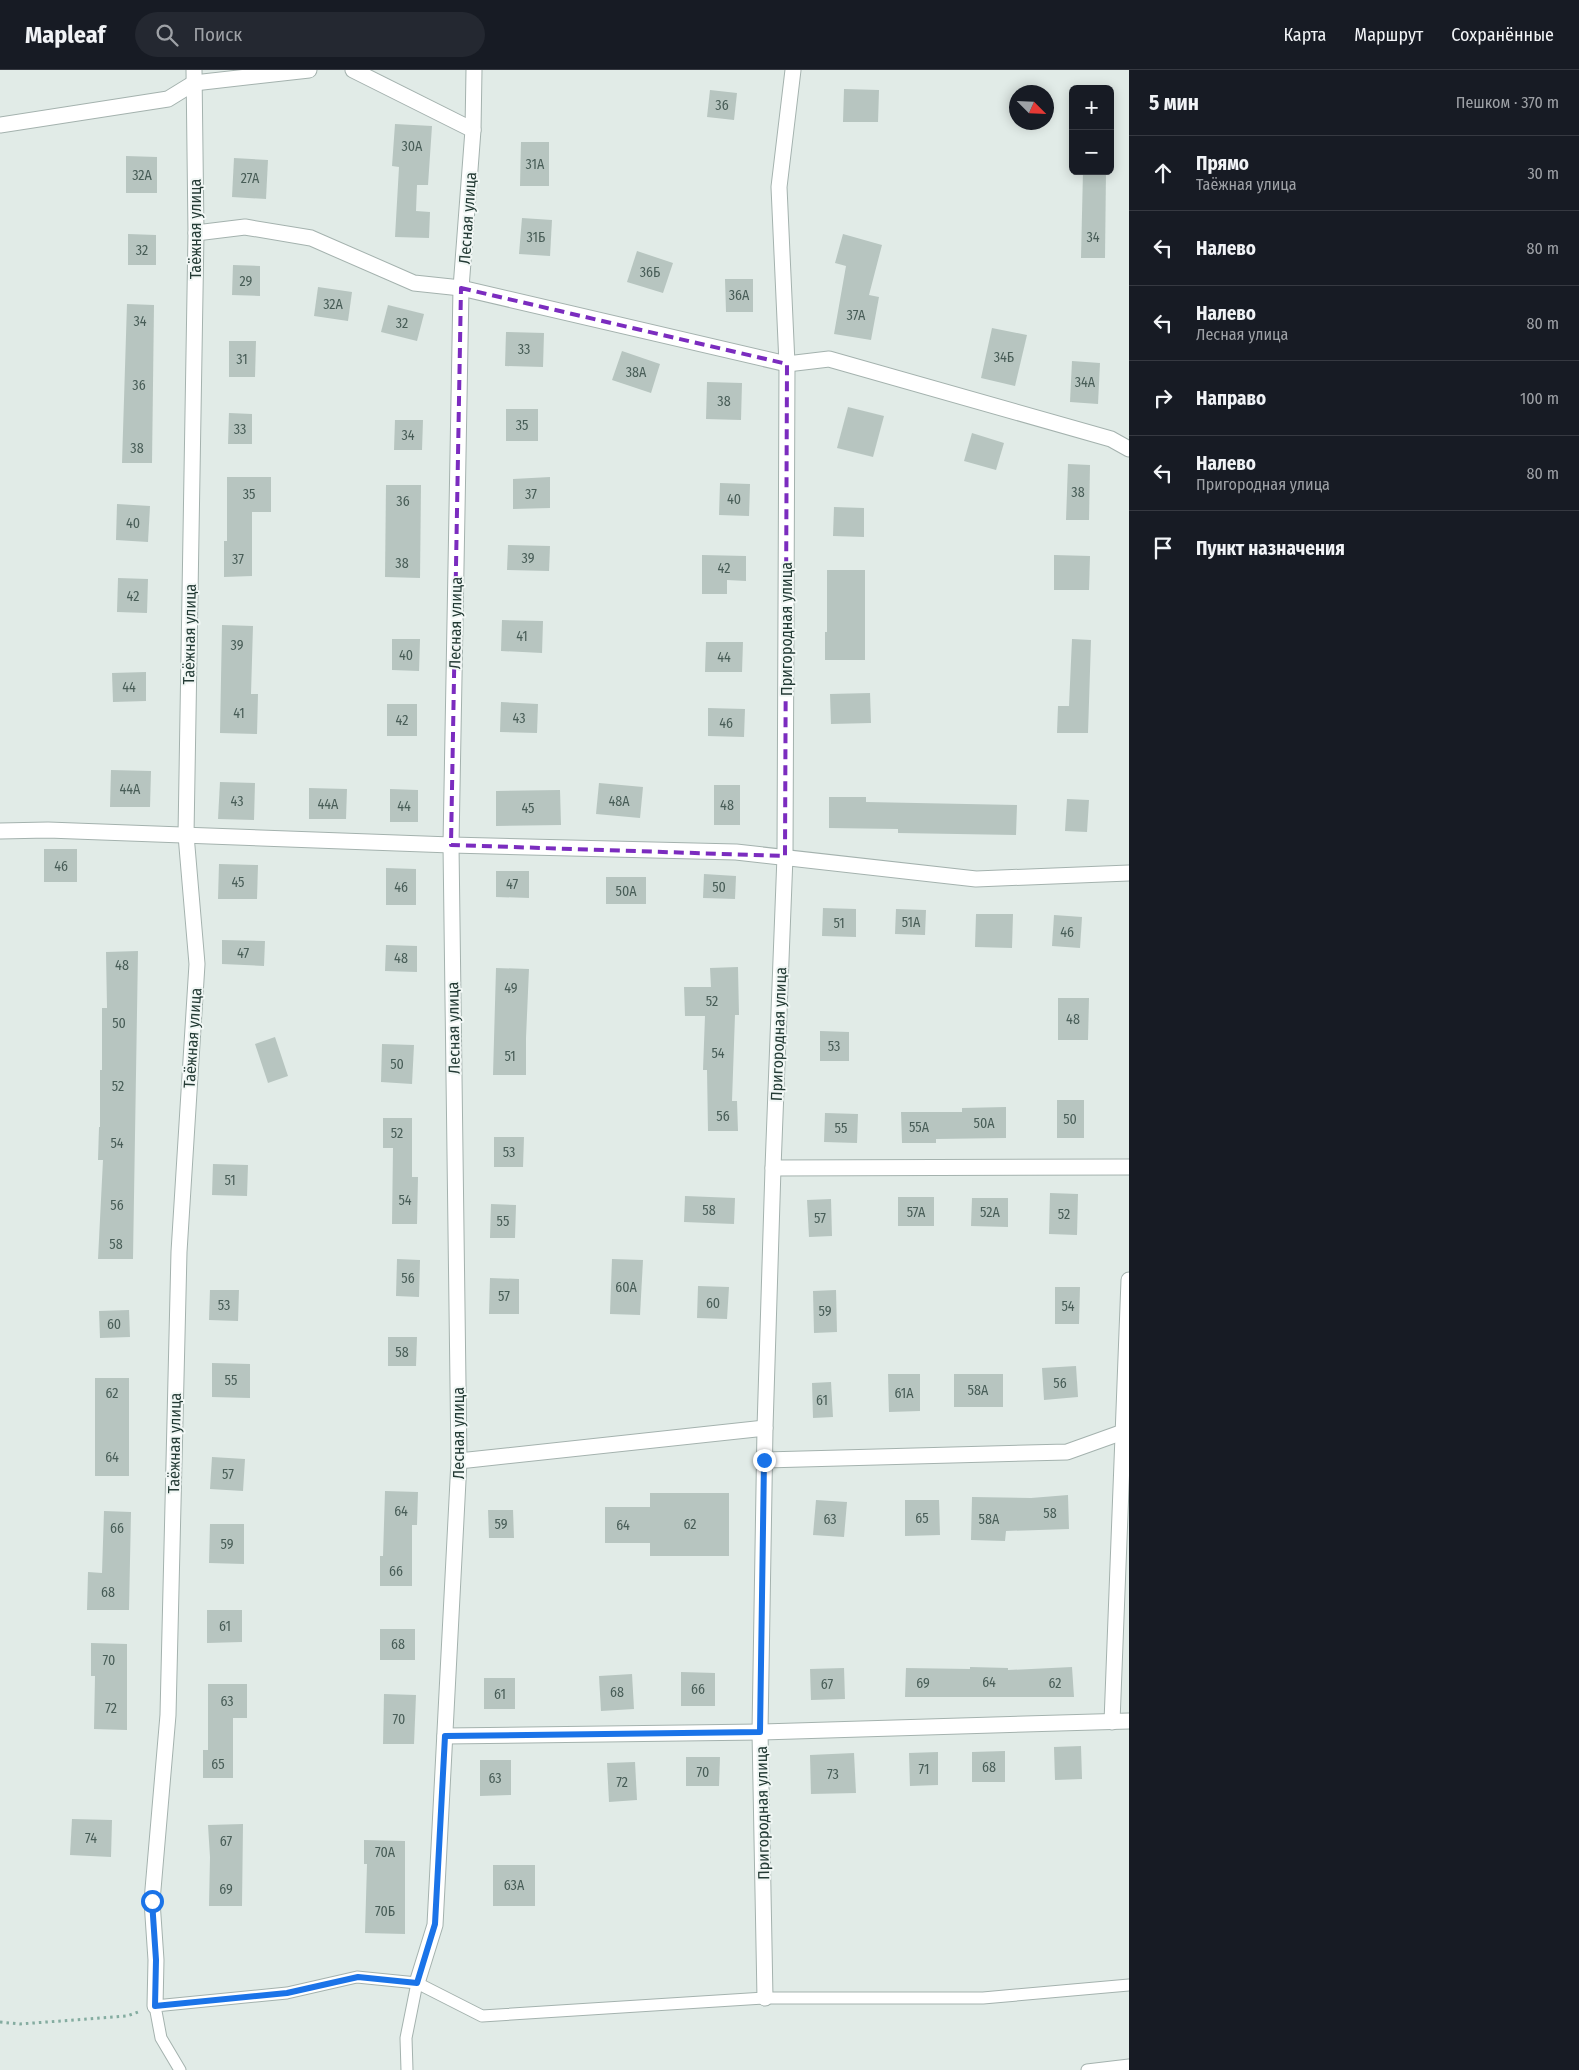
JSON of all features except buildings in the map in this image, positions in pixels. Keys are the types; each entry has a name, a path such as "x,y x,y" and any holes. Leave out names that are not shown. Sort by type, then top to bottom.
{"street":[{"path":"0,125 168,99 194,76 309,70"},
{"path":"353,70 473,130"},
{"name":"Лесная улица","path":"417,1983 435,1924 459,1461 451,845 461,288 473,130 474,70"},
{"name":"Пригородная улица","path":"765,1998 760,1732 764,1460 785,856 787,364 779,187 793,70"},
{"name":"Таёжная улица","path":"155,2006 156,1960 152,1901 168,1715 179,1252 197,964 186,834 196,233 194,76"},
{"path":"196,233 245,227 311,238 414,283 461,288 787,364 829,360 1111,439 1129,448"},
{"path":"0,831 48,830 451,845 736,852 785,856 976,879 1129,874"},
{"path":"773,1168 1129,1167"},
{"path":"1112,1722 1126,1433 1129,1280"},
{"path":"459,1461 765,1428"},
{"path":"764,1460 1068,1452 1126,1433"},
{"path":"445,1736 760,1732 1129,1721"}],"lane":[{"path":"180,2070 161,2038 155,2006 287,1993 358,1977 417,1983 482,2016 765,1998 983,1998 1129,1985"},
{"path":"407,2070 406,2038 417,1983"},
{"path":"1087,2070 1129,2066"}],"path":[{"path":"0,2022 20,2024 127,2016 155,2006"}],"highlighted area":[{"path":"461,288 787,364 785,856 451,845"}],"route":[{"path":"152,1901 156,1960 155,2006 287,1993 358,1977 417,1983 435,1924 445,1736 760,1732 764,1460"}]}
